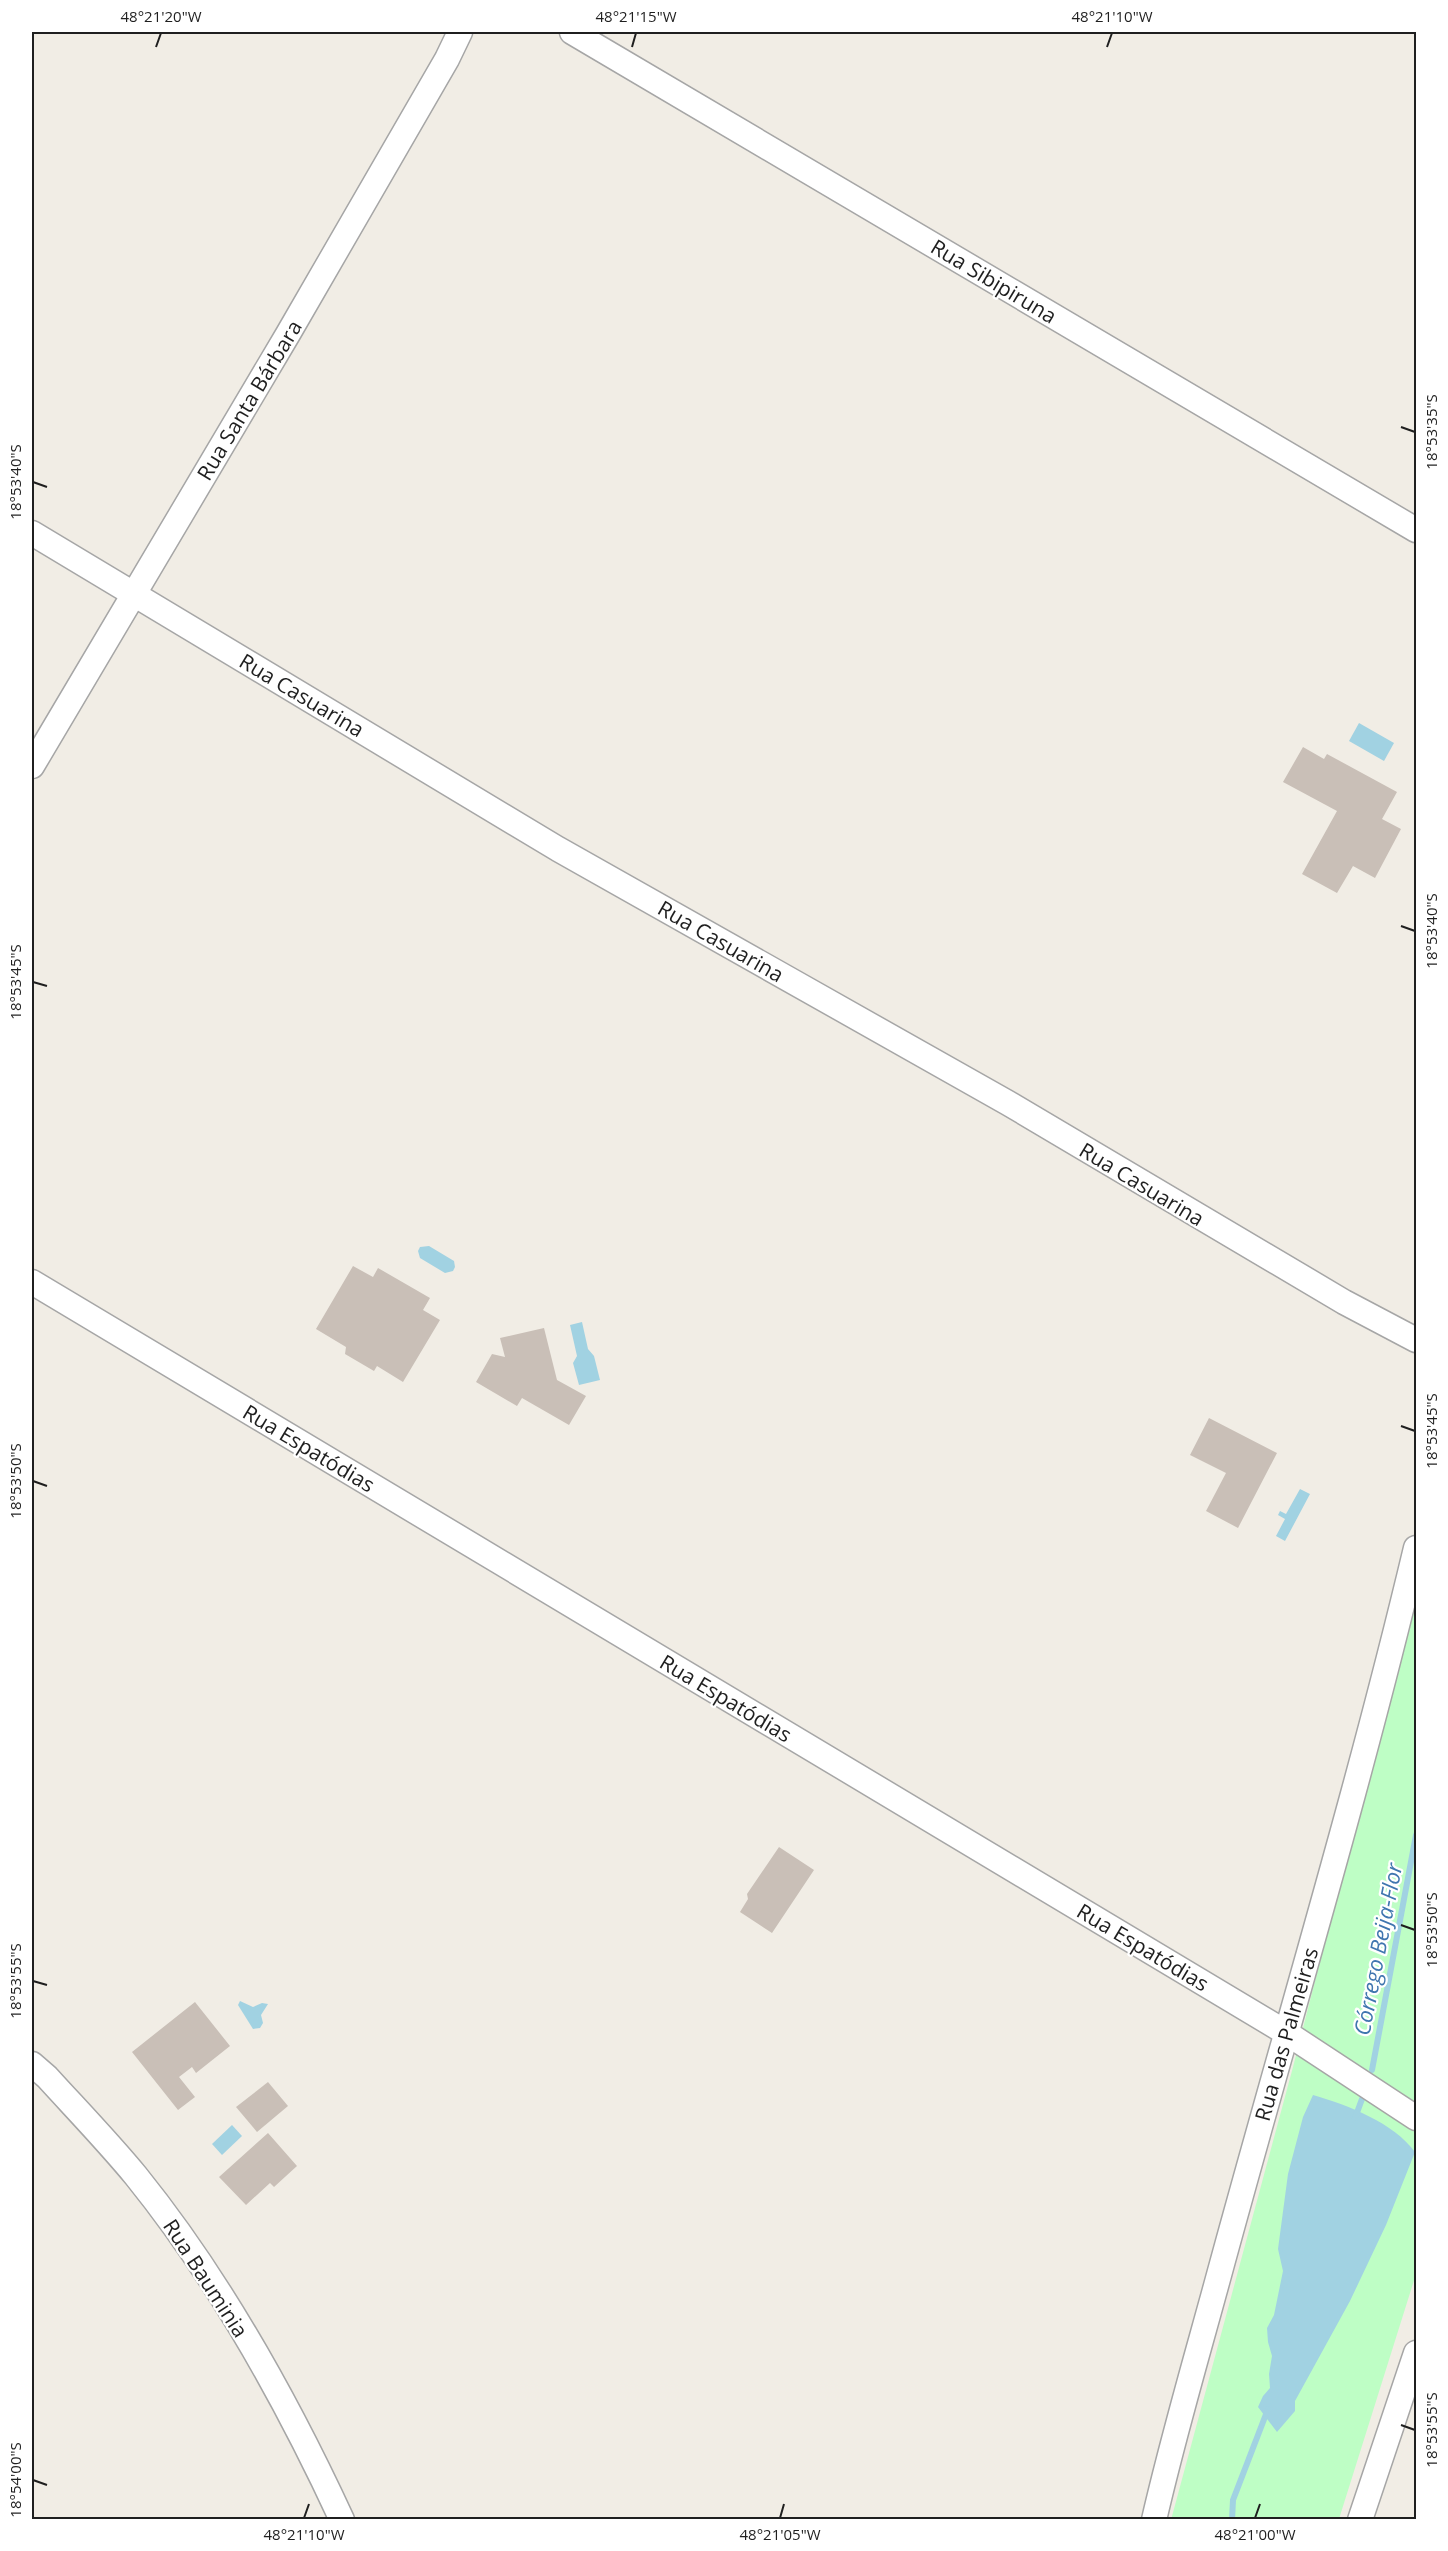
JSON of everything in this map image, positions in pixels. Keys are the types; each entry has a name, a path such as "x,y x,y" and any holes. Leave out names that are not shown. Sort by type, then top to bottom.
{"street":[{"name":"Rua Santa Bárbara","path":"32,766 294,324 447,59 460,32"},
{"name":"Rua Sibipiruna","path":"572,32 1416,530"},
{"name":"Rua Casuarina","path":"32,533 558,849 1008,1104 1344,1302 1416,1340"},
{"name":"Rua Espatódias","path":"32,1282 1285,2032 1416,2118"},
{"name":"Rua das Palmeiras","path":"1154,2520 1285,2032 1334,1870 1416,1548"},
{"name":"Rua Bauminia","path":"32,2064 47,2077 136,2176 221,2294 314,2459 342,2520"},
{"path":"1360,2520 1416,2353"}],"green space":[{"path":"1416,1587 1416,2274 1339,2519 1171,2520 1293,2067"}],"water":[{"path":"1359,723 1394,743 1384,761 1349,741"},
{"path":"429,1246 454,1261 453,1271 445,1273 420,1258 418,1251 420,1247"},
{"path":"582,1322 588,1349 594,1356 600,1380 579,1385 573,1363 577,1356 570,1325"},
{"path":"1300,1489 1310,1494 1285,1541 1276,1536 1285,1519 1278,1515 1280,1511 1286,1514"},
{"path":"240,2001 253,2007 262,2003 268,2004 261,2015 263,2023 260,2028 253,2029 238,2005"},
{"path":"1313,2095 1369,2116 1395,2132 1415,2152 1386,2225 1350,2301 1295,2401 1295,2411 1277,2432 1258,2407 1270,2388 1269,2374 1272,2356 1267,2328 1274,2315 1283,2271 1278,2249 1288,2174 1303,2117"},
{"path":"232,2125 242,2136 222,2155 212,2144"}],"building":[{"path":"1303,747 1324,759 1327,754 1397,792 1382,819 1401,829 1375,878 1353,866 1337,893 1302,874 1337,811 1283,782"},
{"path":"353,1266 373,1277 378,1268 430,1298 423,1310 440,1320 403,1382 377,1366 374,1371 345,1354 346,1347 316,1329"},
{"path":"544,1328 557,1380 586,1396 569,1425 522,1398 517,1406 476,1382 492,1354 505,1357 500,1338"},
{"path":"1209,1418 1277,1453 1238,1528 1206,1511 1226,1473 1190,1455"},
{"path":"779,1847 814,1870 772,1933 740,1912 748,1899 747,1894"},
{"path":"195,2002 230,2046 196,2073 192,2067 179,2077 195,2097 178,2110 132,2052"},
{"path":"268,2082 288,2106 257,2132 236,2107"},
{"path":"268,2133 297,2166 274,2187 270,2183 246,2205 219,2177"}],"waterway":[{"name":"Córrego Beija-Flor","path":"1372,2070 1416,1835"},
{"name":"Córrego Beija-Flor","path":"1355,2118 1362,2099"},
{"name":"Córrego Beija-Flor","path":"1232,2520 1233,2500 1268,2409"}]}
